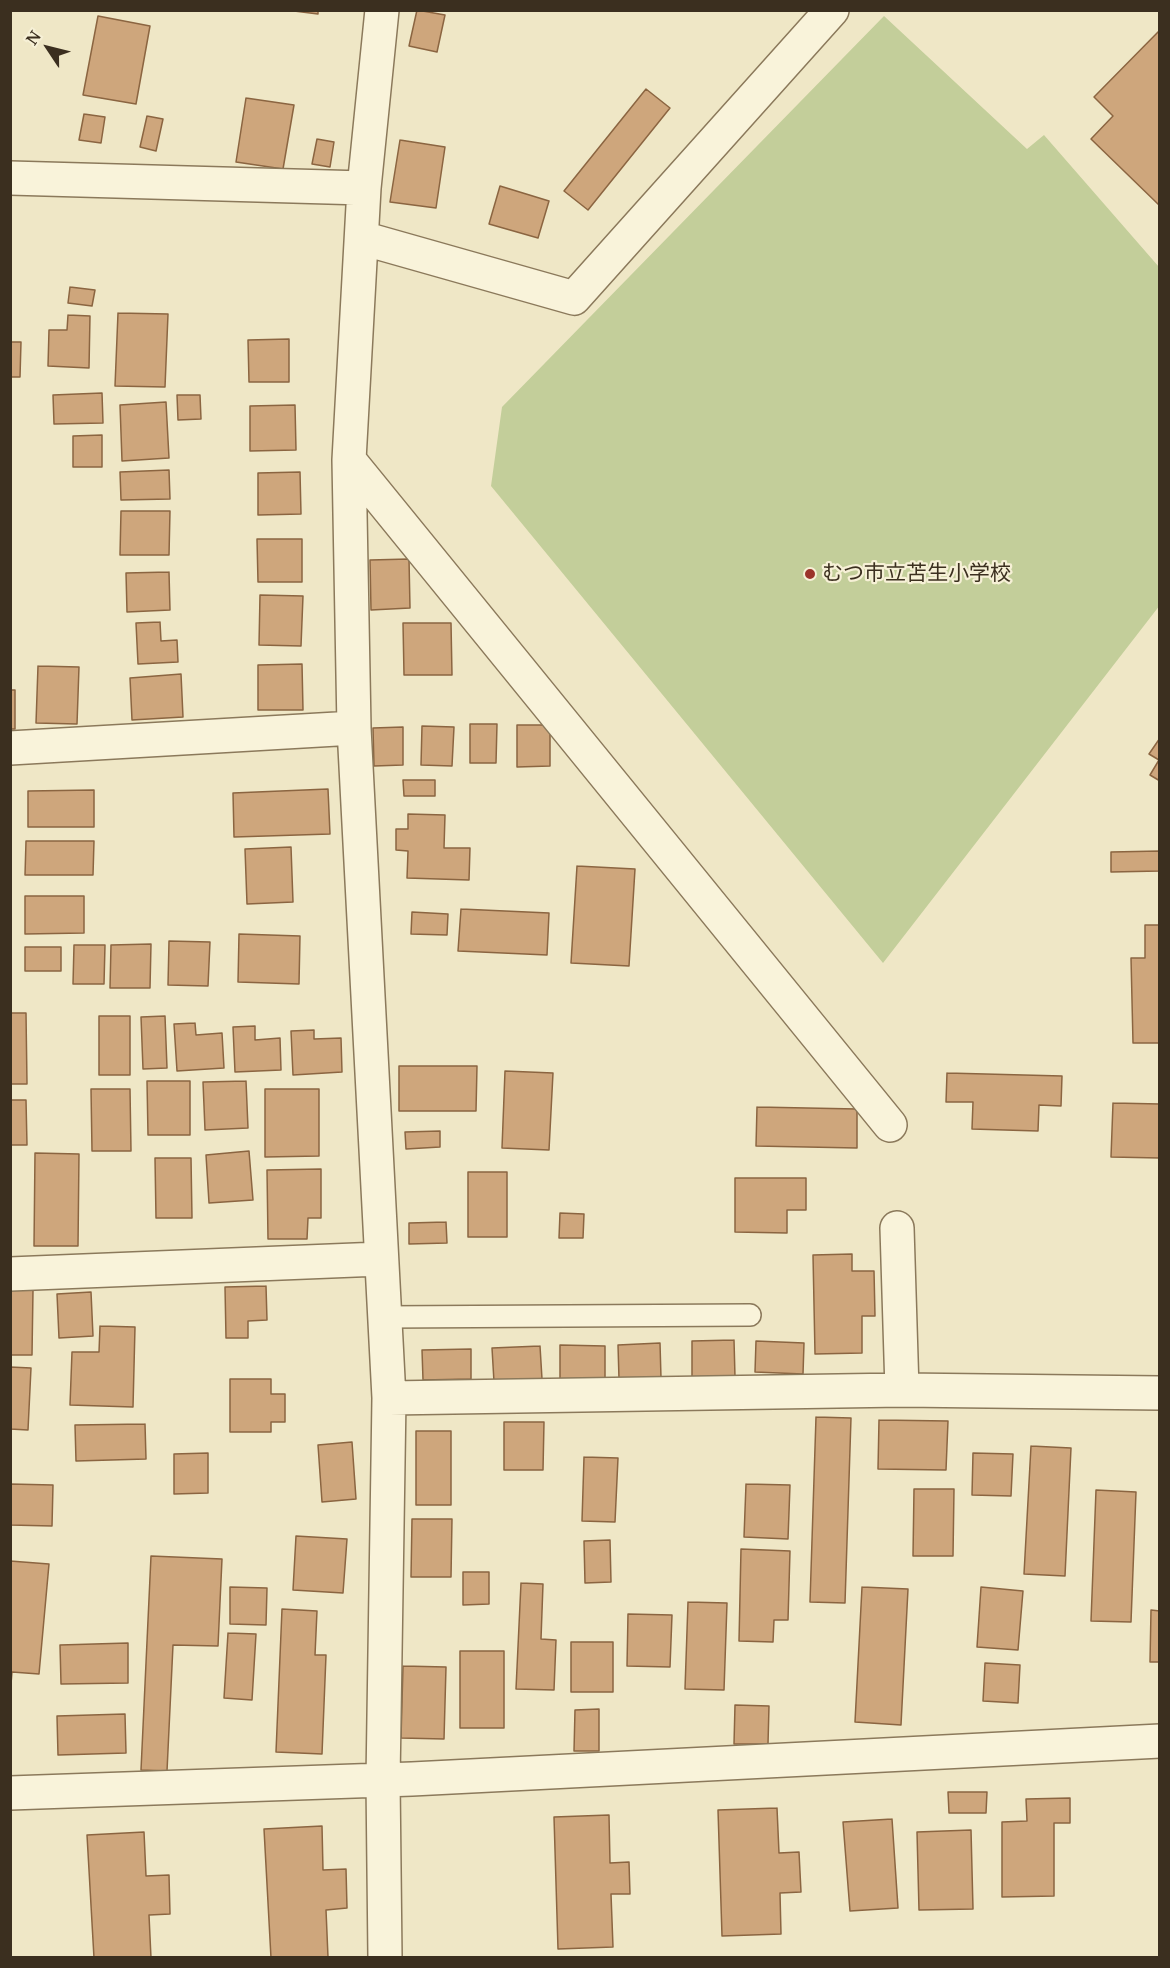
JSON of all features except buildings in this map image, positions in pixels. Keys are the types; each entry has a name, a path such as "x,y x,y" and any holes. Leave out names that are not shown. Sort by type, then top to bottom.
{"street":[{"path":"382,10 364,188 349,460 354,728 389,1398 383,1780 385,1958"},
{"path":"362,238 574,298 832,10"},
{"path":"10,178 364,188"},
{"path":"349,460 890,1125"},
{"path":"10,748 354,728"},
{"path":"897,1227 902,1390"},
{"path":"10,1274 380,1259"},
{"path":"389,1398 902,1390 1160,1393"},
{"path":"10,1794 383,1780 1160,1741"}],"lane":[{"path":"384,1317 750,1315"}],"green space":[{"name":"むつ市立苫生小学校","path":"884,16 1027,149 1044,135 1159,267 1160,605 883,963 491,486 502,407"}],"place":[{"name":"むつ市立苫生小学校","path":"810,574"}]}
